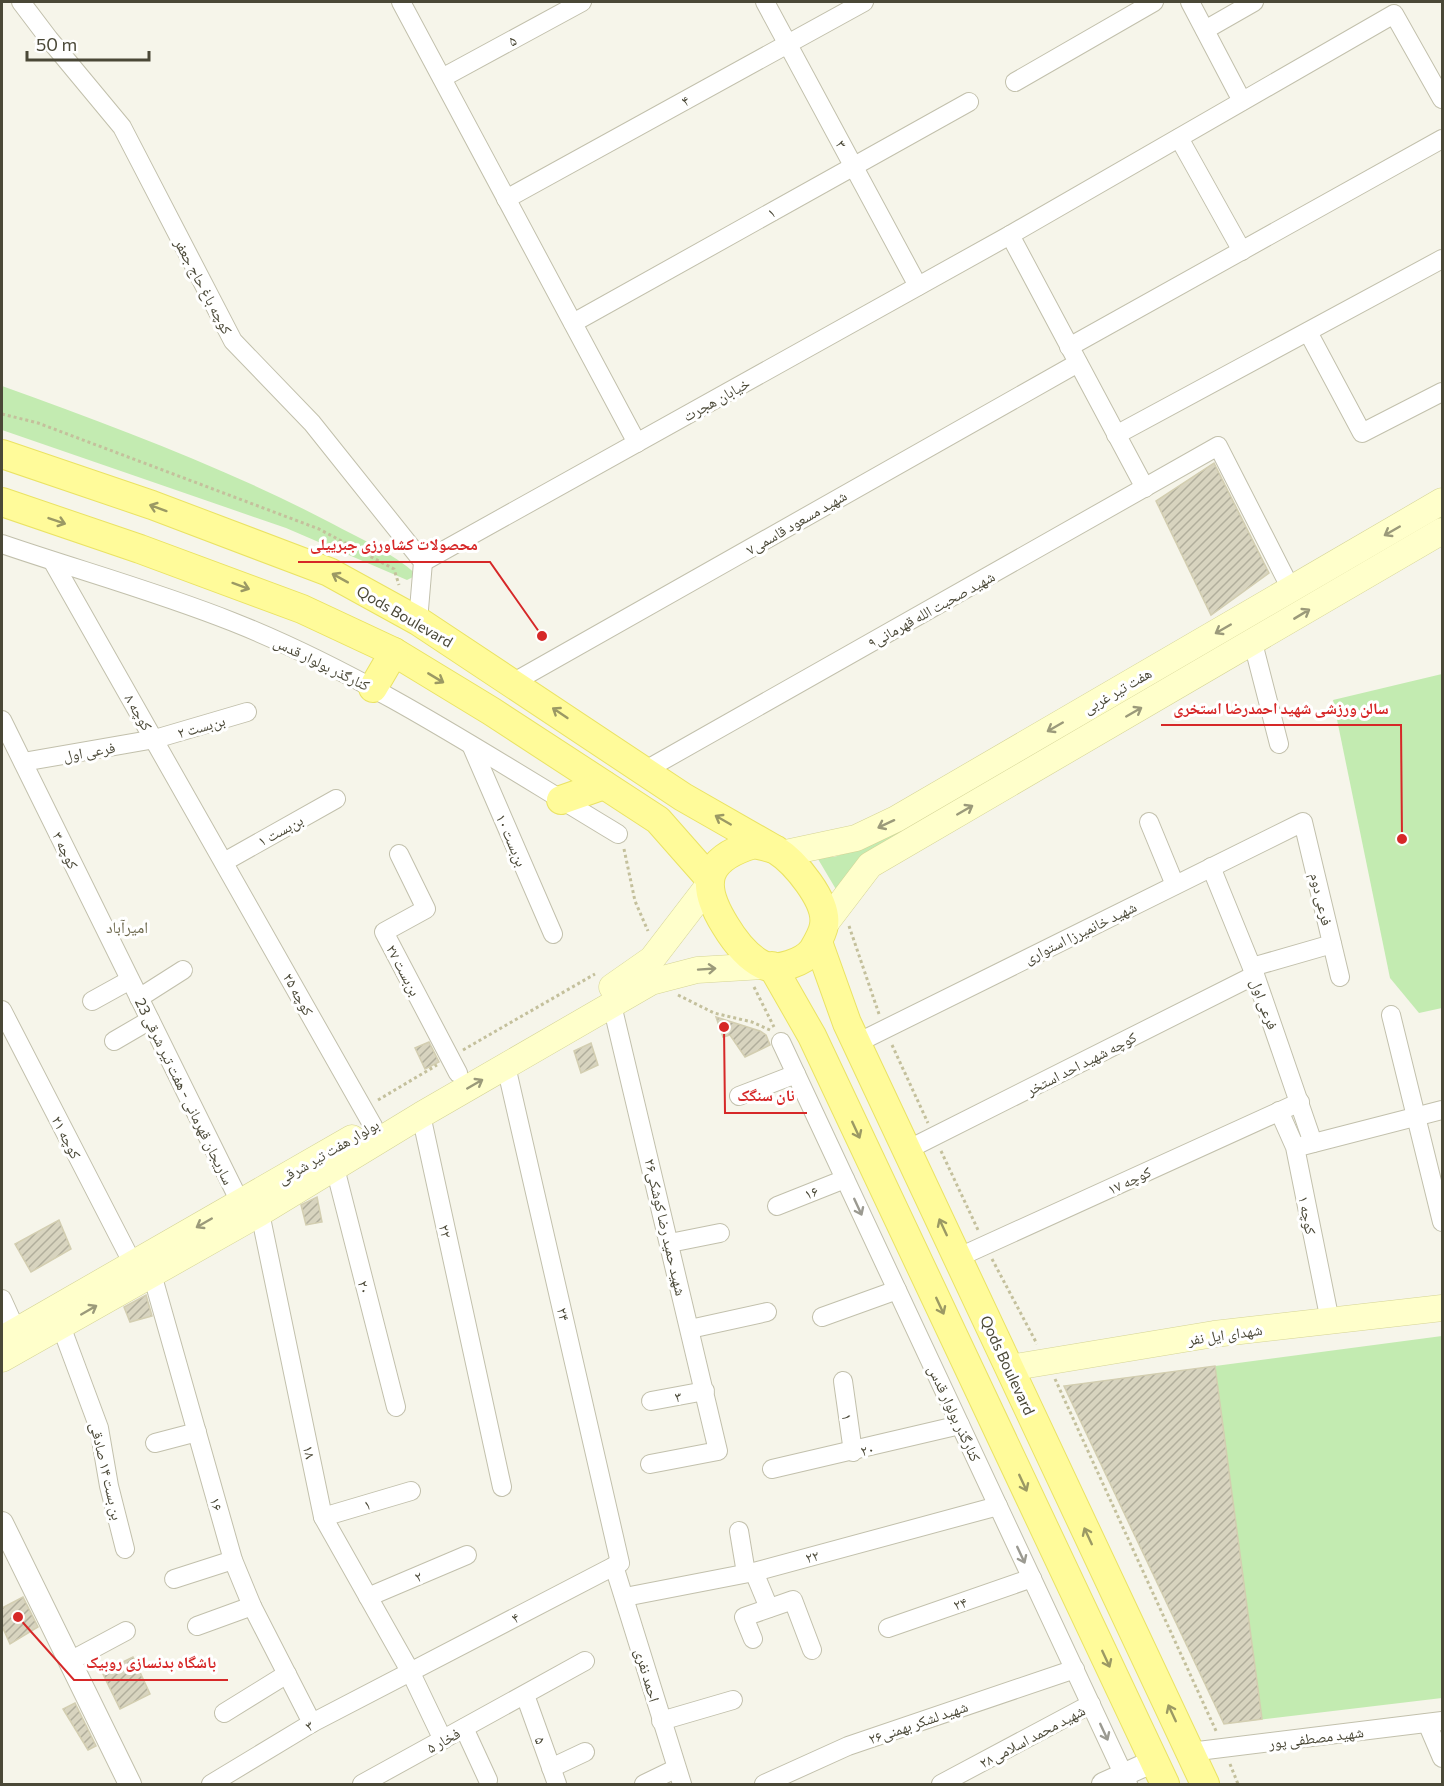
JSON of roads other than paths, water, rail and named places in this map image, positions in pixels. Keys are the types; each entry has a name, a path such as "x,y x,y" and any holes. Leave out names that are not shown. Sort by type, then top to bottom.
{"main road":[{"name":"Qods Boulevard","path":"2,454 152,505 329,572 413,618 514,682 683,797 778,851"},
{"name":"هفت تیر غربی","path":"778,851 856,838 896,819 1443,501"},
{"path":"2,502 140,549 302,609 394,652 658,820 709,882 714,908 729,931 760,966 812,1036 1160,1773"},
{"name":"هفت تیر غربی","path":"821,933 870,865 1443,531"},
{"path":"373,688 394,652"},
{"path":"561,800 604,785"},
{"path":"658,820 668,821 678,814 683,797"},
{"path":"754,844 778,851 800,871 820,904 821,933 811,953 797,961 697,970 652,970 724,857 740,849 754,844"},
{"name":"Qods Boulevard","path":"821,933 852,1033 1205,1785"},
{"name":"بولوار هفت تیر شرقی","path":"9,1335 142,1269 250,1208 290,1184 373,1126 458,1073 628,977 652,970"},
{"name":"بولوار هفت تیر شرقی","path":"290,1184 335,1168 421,1115 612,1005 652,970"},
{"path":"812,1036 812,1022 824,1009 834,1009 852,1033"},
{"name":"بولوار هفت تیر شرقی","path":"2,1359 61,1326 142,1269"},
{"name":"شهدای ایل نفر","path":"1009,1368 1214,1334 1443,1308"}],"street":[{"name":"کوچه باغ حاج جعفر","path":"21,2 122,127 233,341 312,423 423,562"},
{"path":"401,2 637,443"},
{"name":"۵","path":"442,78 582,2"},
{"name":"۳","path":"765,2 918,286"},
{"name":"۴","path":"506,199 864,2"},
{"path":"1015,82 1154,2"},
{"path":"1190,2 1242,101"},
{"path":"1205,30 1254,2"},
{"name":"خیابان هجرت","path":"423,562 1010,235 1394,14 1443,99"},
{"name":"۱","path":"573,323 969,102"},
{"path":"1179,138 1242,251"},
{"name":"شهید مسعود قاسمی۷","path":"514,682 1074,355 1242,251 1443,139"},
{"path":"1010,235 1145,488"},
{"path":"1116,435 1443,259"},
{"path":"1308,332 1362,433 1443,392"},
{"name":"شهید صحبت الله قهرمانی۹","path":"644,771 1218,446 1291,589"},
{"name":"کنارگذر بولوار قدس","path":"2,544 233,622 373,688 618,834"},
{"name":"کوچه ۸","path":"53,562 224,862"},
{"path":"413,618 423,562"},
{"path":"1253,643 1279,744"},
{"name":"بن‌بست ۲","path":"154,739 247,712"},
{"name":"کوچه ۳","path":"2,720 130,980"},
{"name":"فرعی اول","path":"23,762 154,739"},
{"name":"بن‌بست ۱۰","path":"472,747 553,934"},
{"name":"بن‌بست ۱","path":"224,862 336,799"},
{"path":"1149,822 1175,885"},
{"name":"شهید خانمیرزا استواری","path":"852,1033 1175,885 1304,822"},
{"name":"فرعی دوم","path":"1304,822 1340,977"},
{"name":"بن‌بست ۲۷","path":"399,854 426,909 384,932 458,1073"},
{"name":"کوچه ۲۵","path":"224,862 373,1126"},
{"name":"فرعی اول","path":"1211,867 1254,971 1313,1143"},
{"name":"کوچه شهید احد استخر","path":"907,1150 1254,971 1332,944"},
{"path":"139,998 183,970"},
{"path":"92,1001 130,980"},
{"name":"ساریجان قهرمانی - هفت تیر شرقی 23","path":"130,980 250,1208"},
{"name":"شهید حمید رضا کوشکی۲۶","path":"612,1005 718,1451 650,1464"},
{"name":"کوچه ۲۱","path":"2,1011 142,1269"},
{"path":"1391,1015 1443,1222"},
{"path":"114,1041 150,1020"},
{"name":"کنارگذر بولوار قدس","path":"781,1042 1126,1779"},
{"name":"۲۴","path":"506,1066 617,1564"},
{"path":"738,1096 796,1074"},
{"path":"825,1135 839,1094"},
{"name":"کوچه ۱۷","path":"957,1258 1300,1102"},
{"path":"1295,1147 1443,1110"},
{"name":"کوچه ۱","path":"1279,1111 1295,1147 1330,1321"},
{"name":"۲۲","path":"421,1115 502,1487"},
{"name":"۲۰","path":"335,1168 396,1407"},
{"name":"۱۶","path":"777,1206 845,1179"},
{"name":"۱۸","path":"250,1208 323,1516 410,1671 443,1740"},
{"path":"670,1243 720,1233"},
{"name":"۱۶","path":"142,1269 197,1432 233,1560 252,1606 312,1723"},
{"path":"822,1317 897,1290"},
{"path":"2,1299 9,1335"},
{"path":"690,1329 767,1312"},
{"name":"بن بست ۱۴ صادقی","path":"61,1326 99,1428 109,1486 125,1548"},
{"name":"۱","path":"843,1381 854,1452"},
{"name":"۳","path":"651,1401 705,1392"},
{"name":"۲۰","path":"772,1469 854,1452 960,1425"},
{"path":"155,1443 197,1432"},
{"name":"۱","path":"323,1516 411,1491"},
{"name":"۲۲","path":"625,1597 750,1572 998,1506"},
{"path":"2,1523 130,1785"},
{"path":"739,1531 750,1572 769,1608"},
{"name":"۲","path":"368,1597 467,1555"},
{"path":"174,1579 233,1560"},
{"name":"۴","path":"410,1671 617,1564"},
{"name":"احمد نفری","path":"617,1564 679,1777"},
{"name":"۲۴","path":"888,1628 1032,1578"},
{"path":"753,1639 744,1617 793,1600 812,1650"},
{"path":"196,1626 252,1606"},
{"path":"1052,1621 1083,1609"},
{"path":"70,1661 126,1631"},
{"name":"فخار ۵","path":"373,1782 585,1661"},
{"name":"شهید لشکر بهمنی۲۶","path":"765,1785 848,1746 1075,1669"},
{"name":"۳","path":"211,1785 312,1723 410,1671"},
{"path":"224,1713 287,1674"},
{"name":"۵","path":"525,1695 554,1776"},
{"path":"661,1721 733,1700"},
{"name":"شهید محمد اسلامی۲۸","path":"941,1785 1091,1704"},
{"path":"1435,1722 1443,1758"},
{"name":"شهید مصطفی پور","path":"1190,1752 1435,1722"},
{"path":"464,1728 488,1780"},
{"path":"554,1776 585,1752"},
{"path":"1103,1785 1160,1773"},
{"path":"644,1785 679,1777"}],"place":[{"name":"محصولات کشاورزی جبرییلی","path":"542,636"},
{"name":"سالن ورزشی شهید احمدرضا استخری","path":"1402,839"},
{"name":"نان سنگک","path":"724,1027"},
{"name":"باشگاه بدنسازی روبیک","path":"18,1617"}],"district":[{"name":"امیرآباد","path":"127,926"}]}
